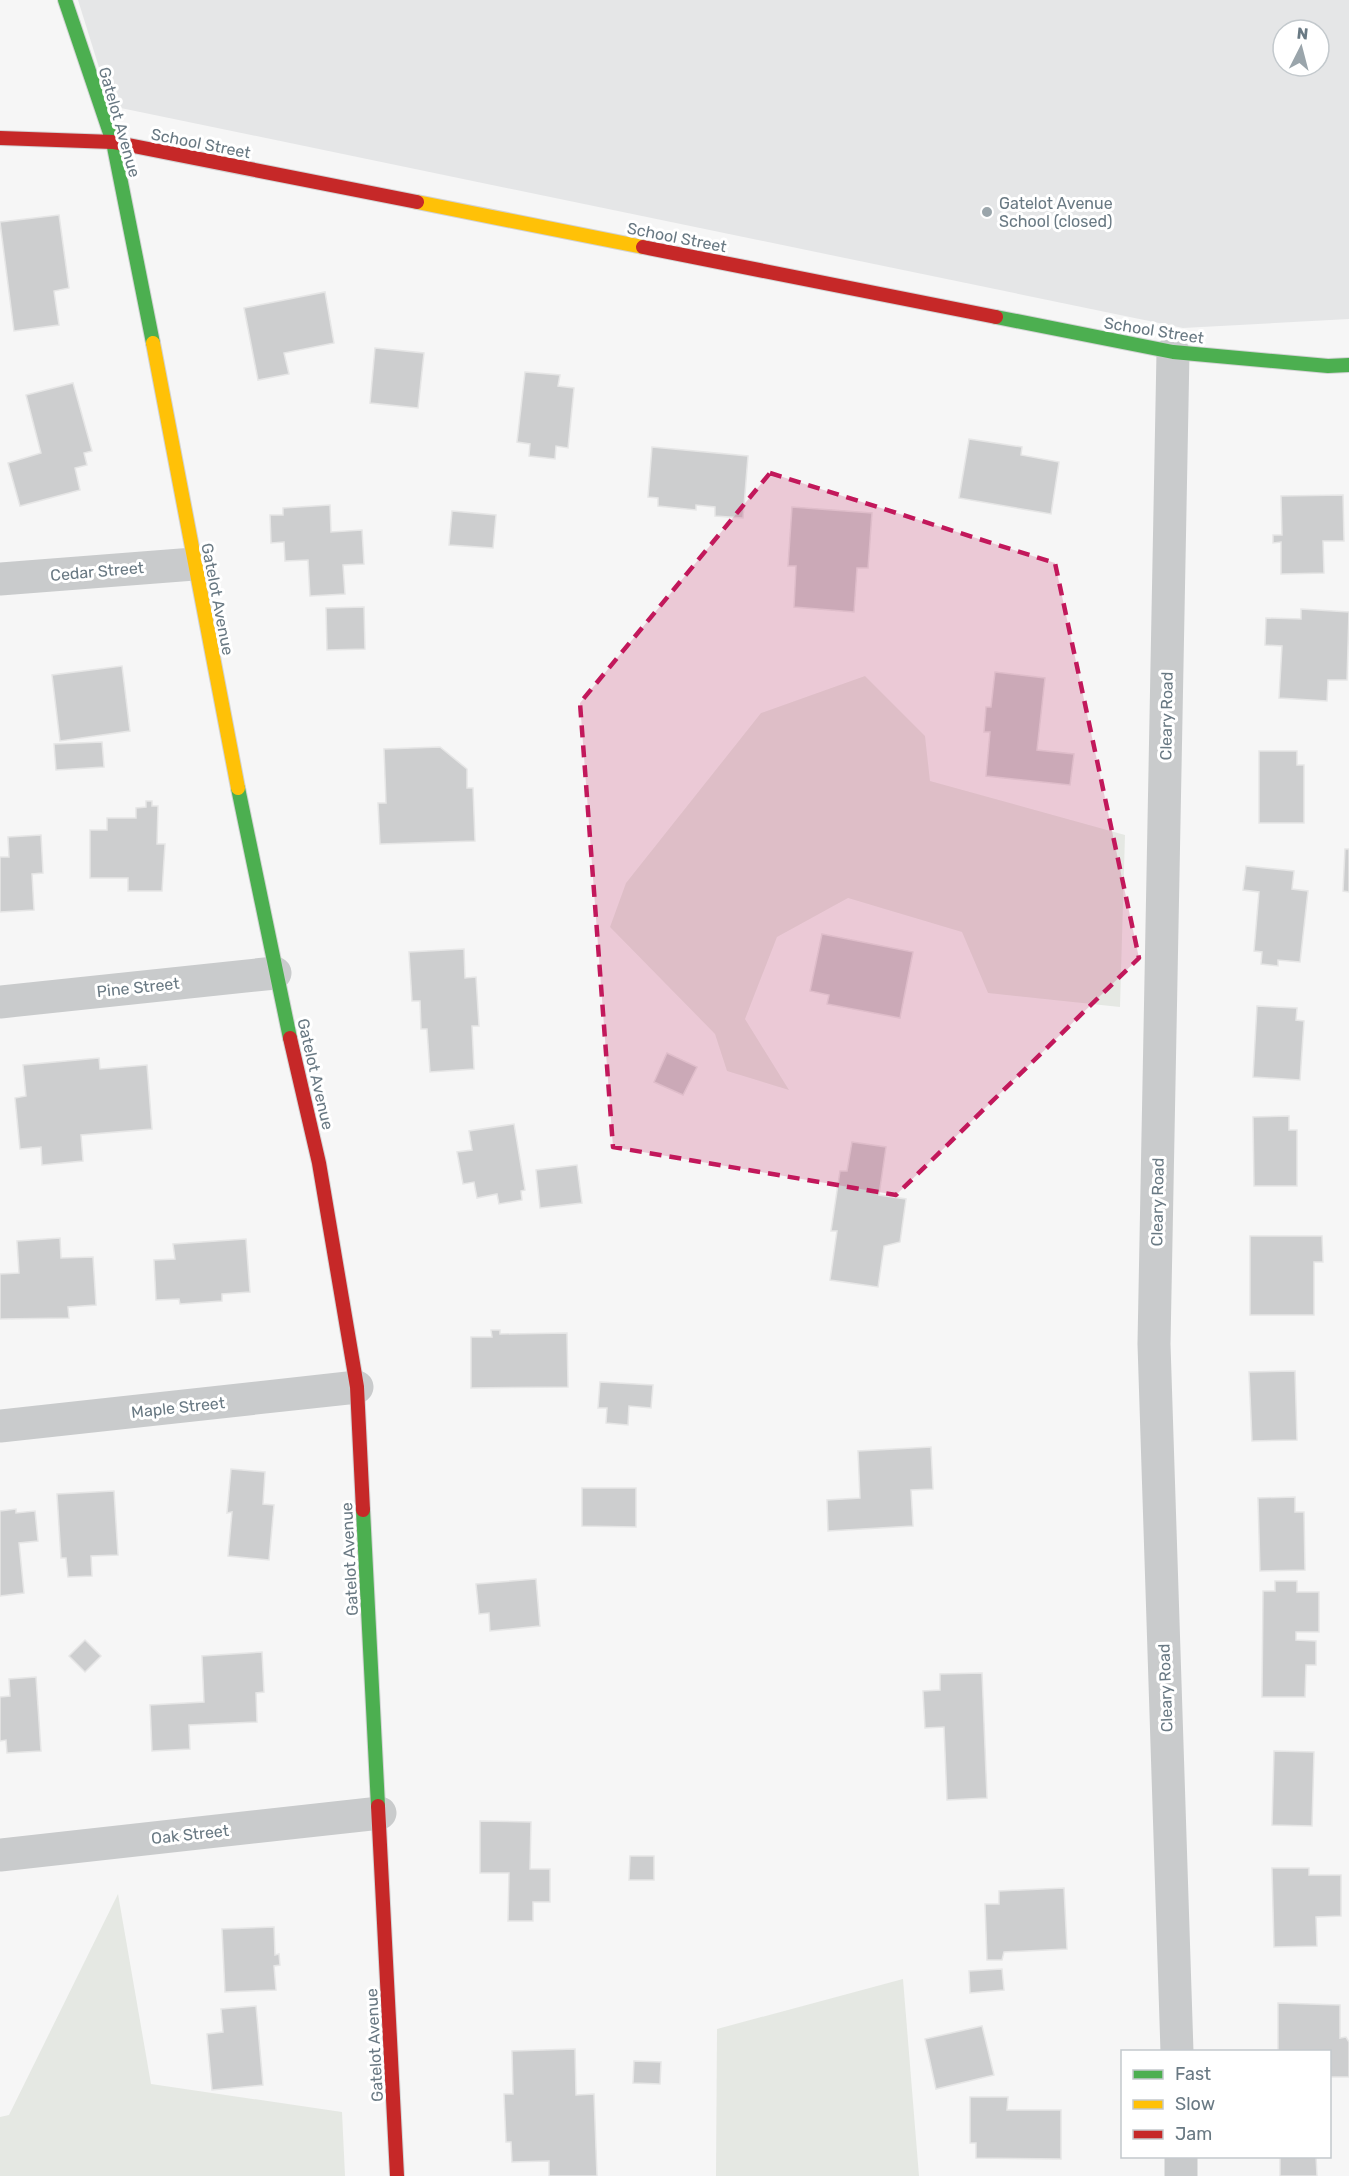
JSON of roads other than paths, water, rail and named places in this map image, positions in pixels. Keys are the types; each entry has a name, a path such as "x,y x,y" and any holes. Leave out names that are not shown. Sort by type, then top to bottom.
{"street":[{"name":"Gatelot Avenue","path":"65,0 113,142 275,973 319,1163 357,1388 397,2176"},
{"name":"School Street","path":"0,138 113,142 1173,352 1328,366 1349,364"},
{"name":"Cleary Road","path":"1173,352 1154,1344 1177,2050"},
{"name":"Cedar Street","path":"0,579 194,564"},
{"name":"Pine Street","path":"0,1002 275,973"},
{"name":"Maple Street","path":"0,1426 357,1388"},
{"name":"Oak Street","path":"0,1855 380,1813"},
{"path":"1181,2158 1181,2176"}],"place":[{"name":"Gatelot Avenue School (closed)","path":"987,212"}]}
